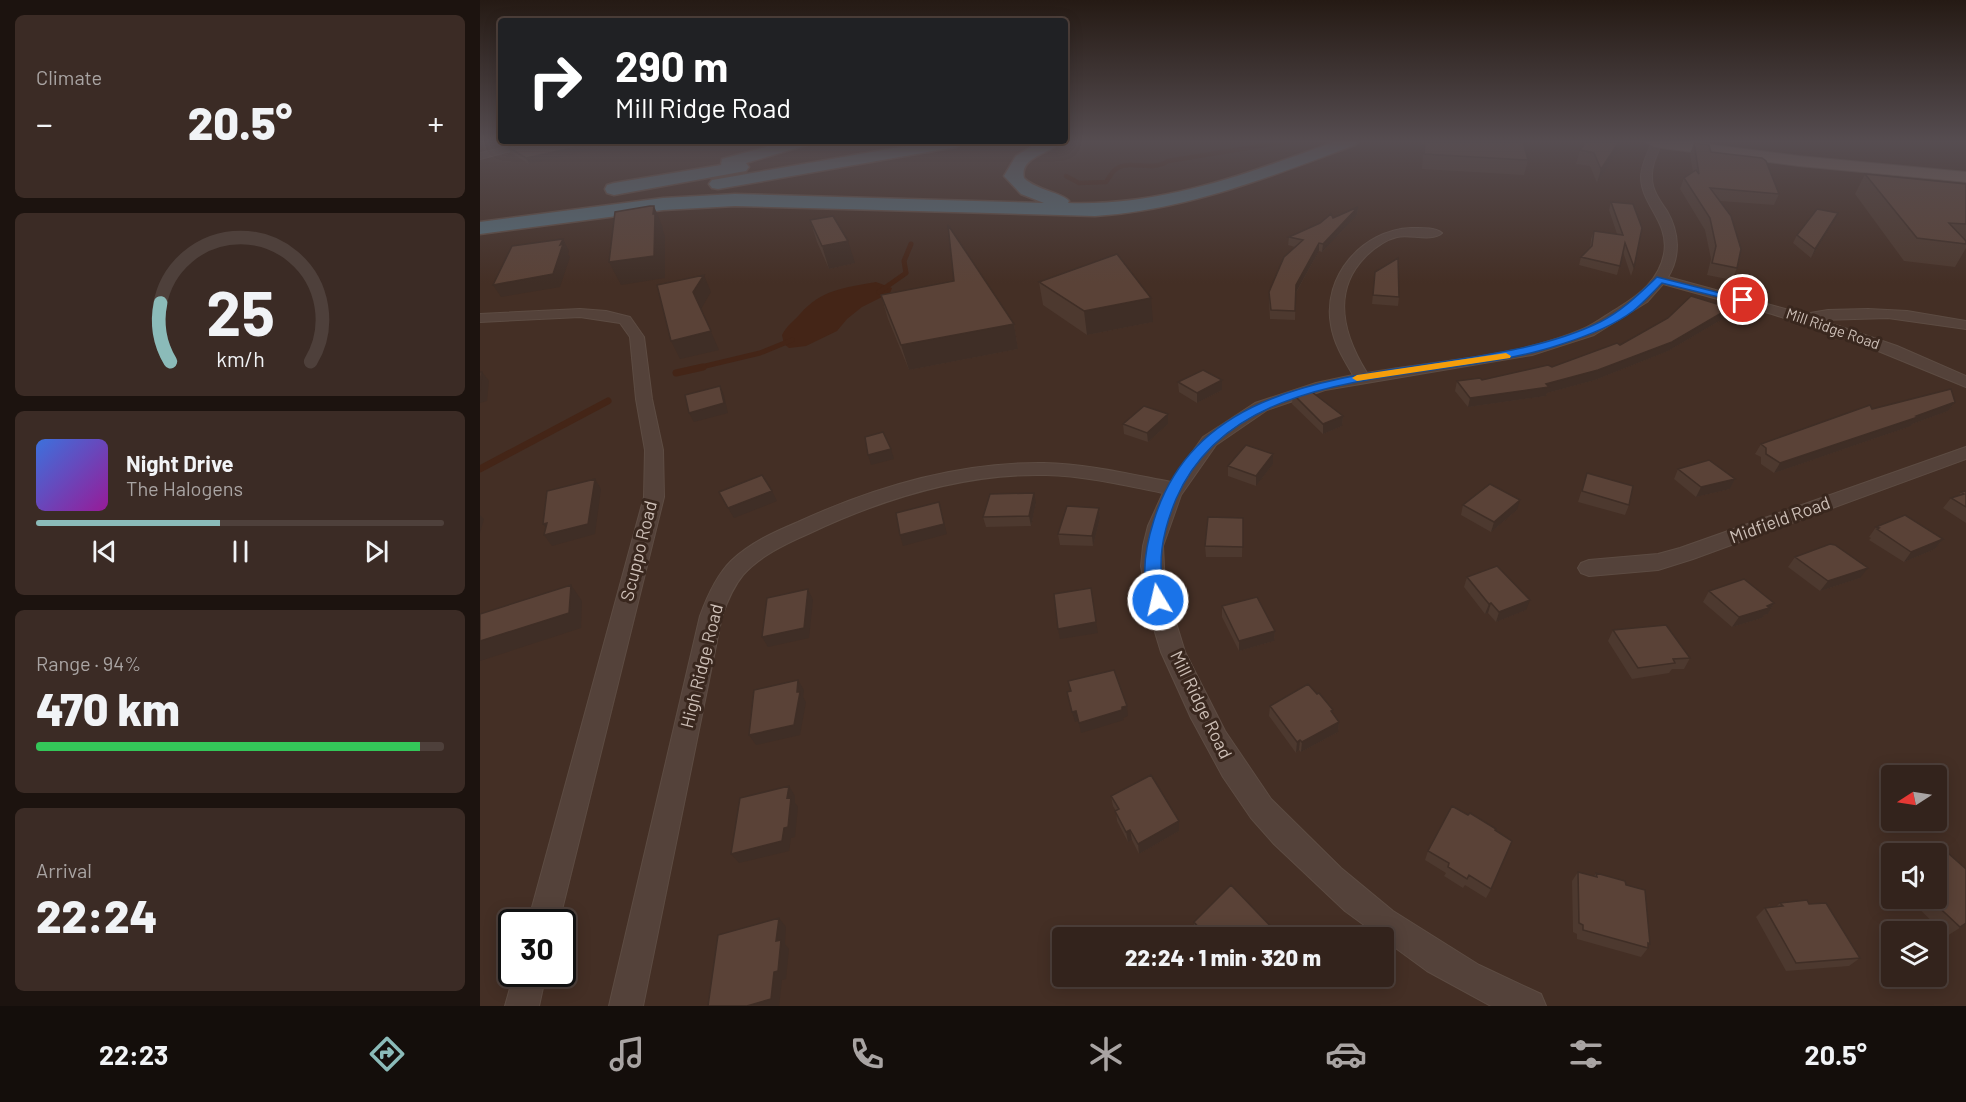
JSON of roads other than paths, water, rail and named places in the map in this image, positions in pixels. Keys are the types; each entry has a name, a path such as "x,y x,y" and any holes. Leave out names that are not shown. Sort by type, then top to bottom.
{"highway":[{"path":"606,189 596,191 608,189"},
{"path":"480,227 693,189"},
{"path":"1027,189 1059,201 1118,205 1173,196 1194,189"},
{"path":"480,227 653,205 735,200 1095,210 1141,208 1214,189"},
{"path":"480,212 532,204"},
{"path":"480,212 503,207"}],"street":[{"name":"Mill Ridge Road","path":"1529,1006 1499,994 1411,944 1335,884 1271,821 1223,753 1190,690 1170,642 1154,584 1153,546 1162,515 1187,464 1231,424 1260,407 1324,384 1495,358 1573,337 1603,325 1629,309 1660,279 1667,269 1672,252 1671,236 1666,220 1650,189"},
{"path":"1362,377 1347,353 1337,317 1337,298 1345,274 1361,254 1386,237 1408,232 1436,233"},
{"name":"Mill Ridge Road","path":"1660,279 1803,318 1884,346 1966,382"},
{"name":"Scuppo Road","path":"480,318 580,313 606,315 625,320 637,337 644,399 654,450 654,497 546,909"},
{"path":"1803,318 1833,314 1876,314 1910,316 1966,325"},
{"name":"Midfield Road","path":"1589,568 1658,562 1686,554 1966,453"},
{"name":"High Ridge Road","path":"626,1006 711,616 721,589 740,566 765,547 856,504 893,492 971,474 1045,469 1116,477 1174,489"},
{"path":"522,1006 527,987"}],"waterway":[{"path":"879,292 906,273 904,261 911,244"},
{"path":"697,368 760,353 792,340"},
{"path":"676,373 703,367"},
{"path":"480,469 608,401"}]}
